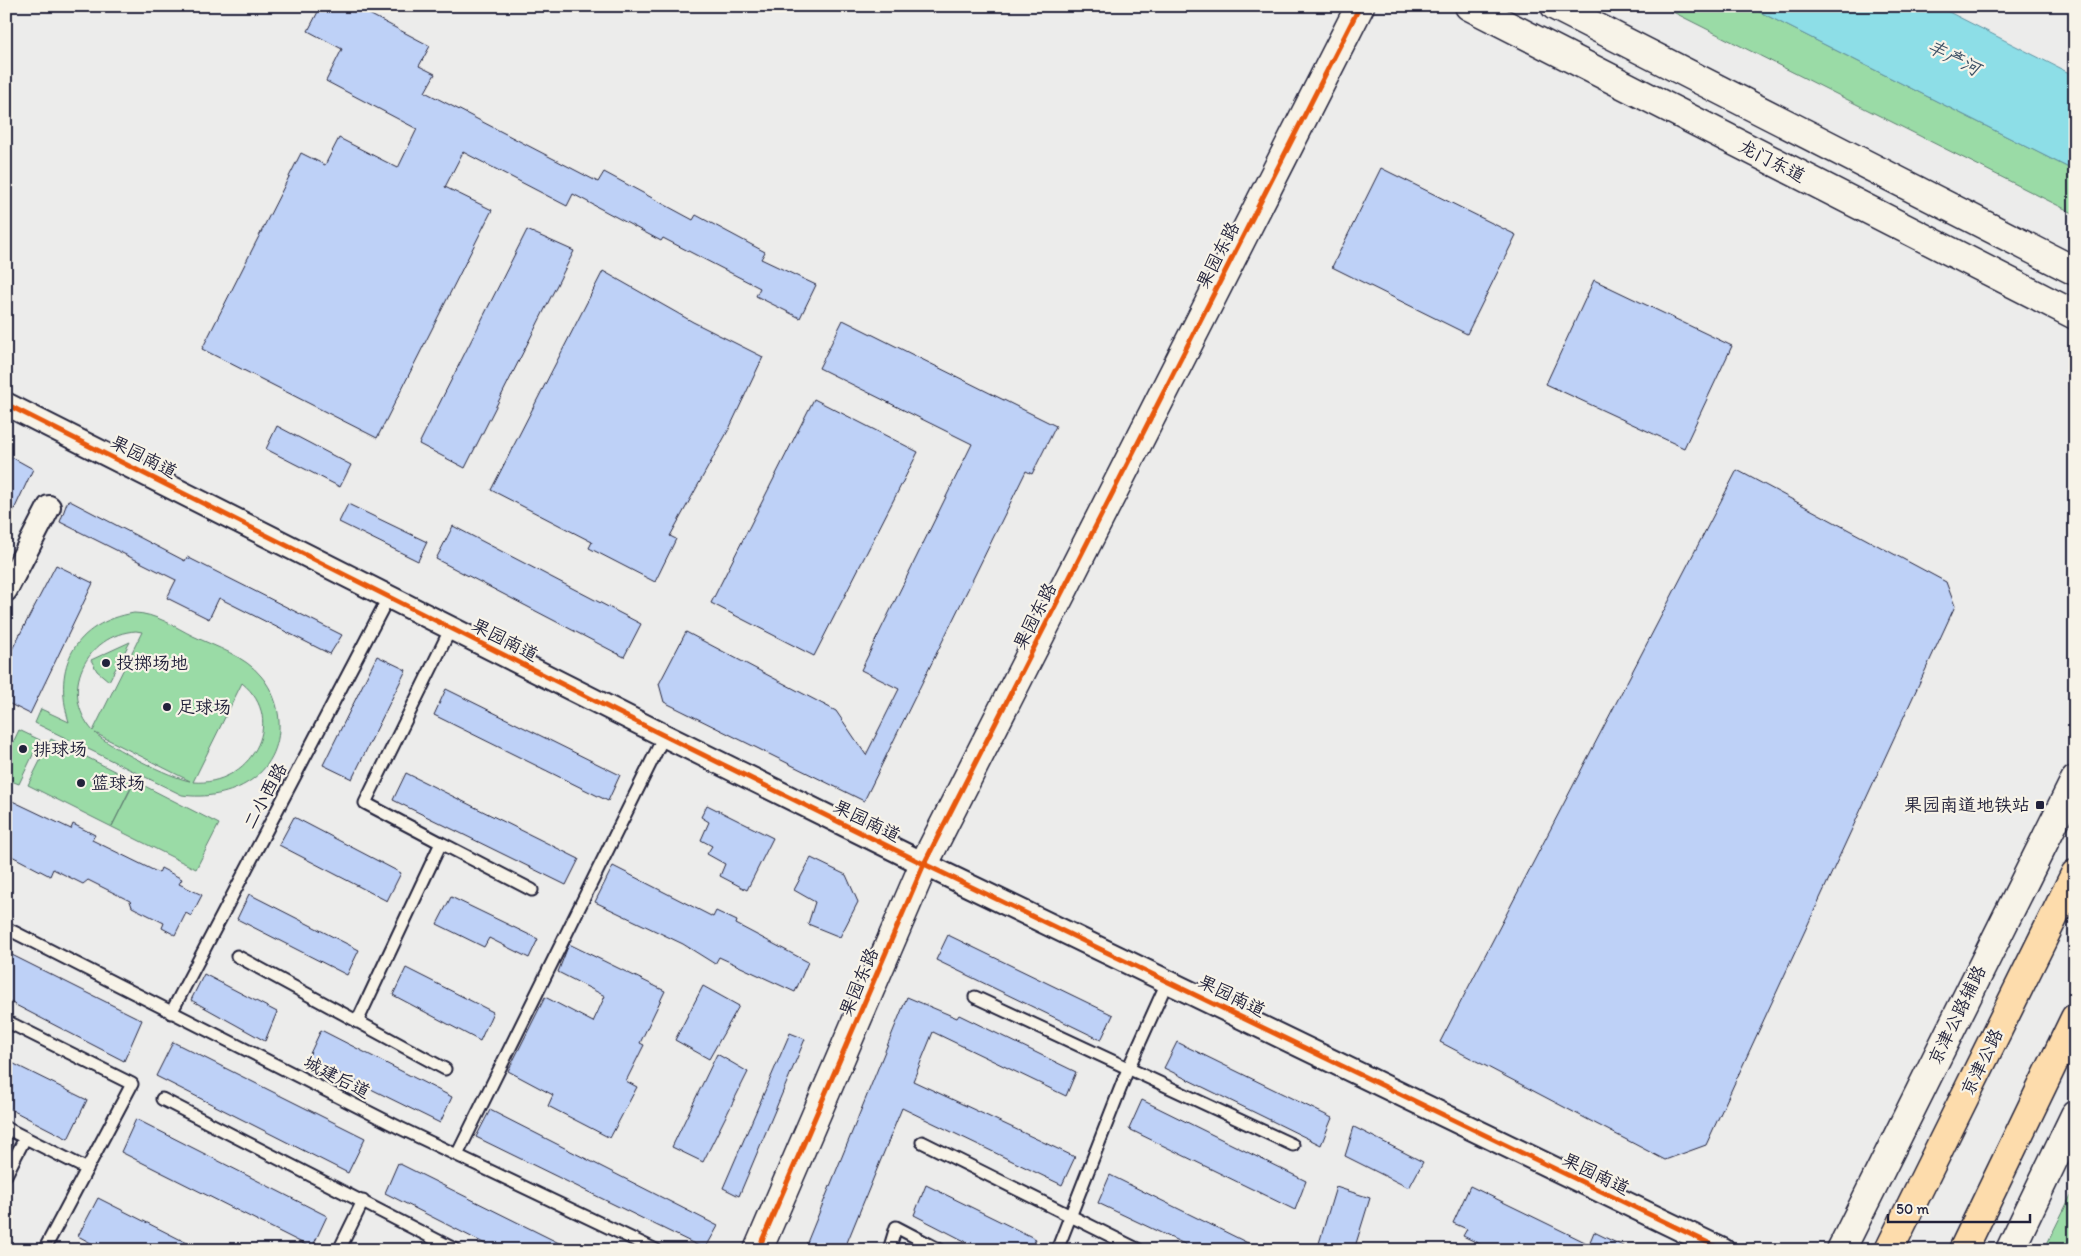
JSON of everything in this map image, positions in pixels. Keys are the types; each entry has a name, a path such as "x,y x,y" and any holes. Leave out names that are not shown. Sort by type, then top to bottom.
{"highway":[{"name":"京津公路","path":"1889,1250 2075,874"},
{"path":"1963,1250 2075,1018"}],"street":[{"name":"果园东路","path":"758,1250 928,870 1360,6"},
{"name":"果园东路","path":"771,1250 928,870 1372,6"},
{"name":"龙门东道","path":"1469,6 2075,315"},
{"path":"1555,6 2075,271"},
{"name":"果园南道","path":"6,404 386,601"},
{"name":"果园南道","path":"6,417 386,601 928,870 1722,1250"},
{"path":"6,590 49,507"},
{"name":"京津公路辅路","path":"1841,1250 2075,780"},
{"name":"果园南道","path":"1166,985 1700,1250"},
{"path":"2010,1250 2075,1116"}],"lane":[{"name":"二小西路","path":"171,1012 386,601"},
{"path":"449,632 365,803 532,890"},
{"path":"456,1155 662,739"},
{"path":"357,1022 441,843"},
{"name":"城建后道","path":"6,928 391,1124 656,1250"},
{"path":"237,956 445,1069"},
{"path":"1057,1250 1128,1069 1166,985"},
{"path":"976,997 1293,1145"},
{"path":"6,1021 132,1084 44,1250"},
{"path":"162,1099 456,1250"},
{"path":"6,1128 87,1169"},
{"path":"6,1175 25,1138"},
{"path":"922,1142 1139,1250"},
{"path":"339,1250 363,1201"},
{"path":"890,1250 896,1227 940,1250"}],"green space":[{"path":"1661,6 1748,6 2075,171 2075,214"},
{"path":"134,613 150,615 239,657 265,681 276,703 279,721 278,740 272,757 250,781 235,789 218,794 182,795 35,723 41,709 69,722 64,702 64,683 67,666 73,650 83,637 97,626 114,618","holes":["136,631 142,632 93,731 83,716 78,699 78,683 83,668 91,654 103,642 118,635","242,683 256,698 262,715 262,732 256,749 246,763 231,774 213,781 193,782","95,733 190,781 155,768 126,754"]},
{"name":"投掷场地","path":"130,642 109,681 97,671 91,660"},
{"name":"排球场","path":"19,730 40,740 19,784 6,779 6,757"},
{"path":"51,739 134,781 112,826 135,781 219,824 196,869 28,785"},
{"path":"2075,1187 2075,1250 2044,1250"}],"water":[{"name":"丰产河","path":"1748,6 1937,6 2075,76 2075,171"}],"building":[{"path":"321,6 354,6 430,46 419,66 435,74 425,92 598,182 604,172 693,220 696,215 765,252 761,259 816,285 800,318 756,296 760,288 663,238 661,241 573,194 567,206 463,152 445,187 492,210 377,438 202,349 301,153 325,165 339,138 398,168 417,129 326,81 342,49 308,31"},
{"path":"1381,168 1516,235 1467,334 1332,267"},
{"path":"527,230 574,251 465,468 419,444"},
{"path":"603,271 693,322 763,357 729,429 670,536 676,539 655,582 589,548 592,542 491,490"},
{"path":"1594,280 1732,346 1684,448 1546,384"},
{"path":"843,320 1056,426 1032,474 1026,471 864,801 664,702 659,684 686,632 836,711 866,755 899,689 861,670 972,444 819,368"},
{"path":"814,399 918,452 814,656 711,603"},
{"path":"277,426 351,465 340,487 266,449"},
{"path":"6,454 33,469 6,527"},
{"path":"1737,470 1946,582 1955,606 1706,1145 1665,1160 1440,1042"},
{"path":"68,500 185,561 187,557 342,635 330,654 219,598 209,619 167,598 176,580 60,522"},
{"path":"348,504 427,542 418,561 339,522"},
{"path":"453,526 641,624 624,657 436,559"},
{"path":"56,565 93,583 30,714 6,702 6,661"},
{"path":"377,656 406,670 352,779 323,765"},
{"path":"446,689 620,775 608,801 434,715"},
{"path":"406,773 579,859 566,885 393,800"},
{"path":"6,798 71,829 73,824 95,835 92,840 159,873 161,868 182,879 179,884 202,895 191,916 186,913 175,935 162,928 164,923 132,907 130,901 88,880 83,884 53,869 50,876 6,853"},
{"path":"707,805 773,838 747,890 720,876 725,864 707,854 712,846 701,840 709,822 701,817"},
{"path":"294,817 401,873 387,901 279,845"},
{"path":"811,858 846,875 858,902 840,937 808,924 815,902 794,890"},
{"path":"613,866 713,917 716,911 737,921 736,924 808,962 795,992 719,957 715,964 683,944 595,902"},
{"path":"249,894 359,950 347,975 237,919"},
{"path":"451,897 538,939 529,958 489,938 484,947 437,924"},
{"path":"948,935 1113,1015 1101,1040 936,960"},
{"path":"569,944 665,991 640,1043 644,1045 626,1081 637,1087 610,1138 548,1106 553,1095 508,1071 545,997 593,1022 605,996 558,972"},
{"path":"6,952 142,1020 124,1061 6,1000"},
{"path":"406,968 493,1012 480,1041 393,995"},
{"path":"204,974 277,1012 265,1041 191,1000"},
{"path":"703,986 739,1006 709,1059 675,1040"},
{"path":"907,997 957,1018 959,1015 1076,1072 1066,1096 933,1032 913,1081 1075,1157 1062,1185 902,1108 844,1250 804,1250"},
{"path":"321,1030 452,1097 440,1123 308,1058"},
{"path":"790,1033 805,1039 739,1196 723,1188"},
{"path":"173,1042 365,1138 348,1173 156,1076"},
{"path":"1177,1042 1332,1118 1321,1145 1164,1068"},
{"path":"717,1054 748,1072 703,1162 672,1147"},
{"path":"6,1060 87,1100 68,1139 6,1107"},
{"path":"1142,1100 1306,1181 1295,1210 1129,1129"},
{"path":"490,1110 718,1226 705,1249 476,1137"},
{"path":"136,1119 327,1216 312,1248 121,1152"},
{"path":"1354,1127 1423,1162 1409,1188 1345,1156"},
{"path":"398,1163 573,1250 497,1250 385,1193"},
{"path":"1110,1175 1262,1250 1197,1250 1098,1203"},
{"path":"926,1185 1036,1239 1030,1250 982,1250 914,1215"},
{"path":"1470,1186 1589,1244 1594,1232 1631,1250 1492,1250 1463,1236 1467,1229 1453,1223"},
{"path":"1336,1187 1370,1198 1354,1250 1317,1250"},
{"path":"98,1198 201,1250 104,1250 78,1236"}],"cycle path":[{"path":"758,1250 924,864 1360,6"},
{"path":"6,404 659,733 924,864 1723,1250"}],"place":[{"name":"投掷场地","path":"106,663"},
{"name":"足球场","path":"167,707"},
{"name":"排球场","path":"23,749"},
{"name":"篮球场","path":"81,783"},
{"name":"果园南道地铁站","path":"2040,805"}]}
